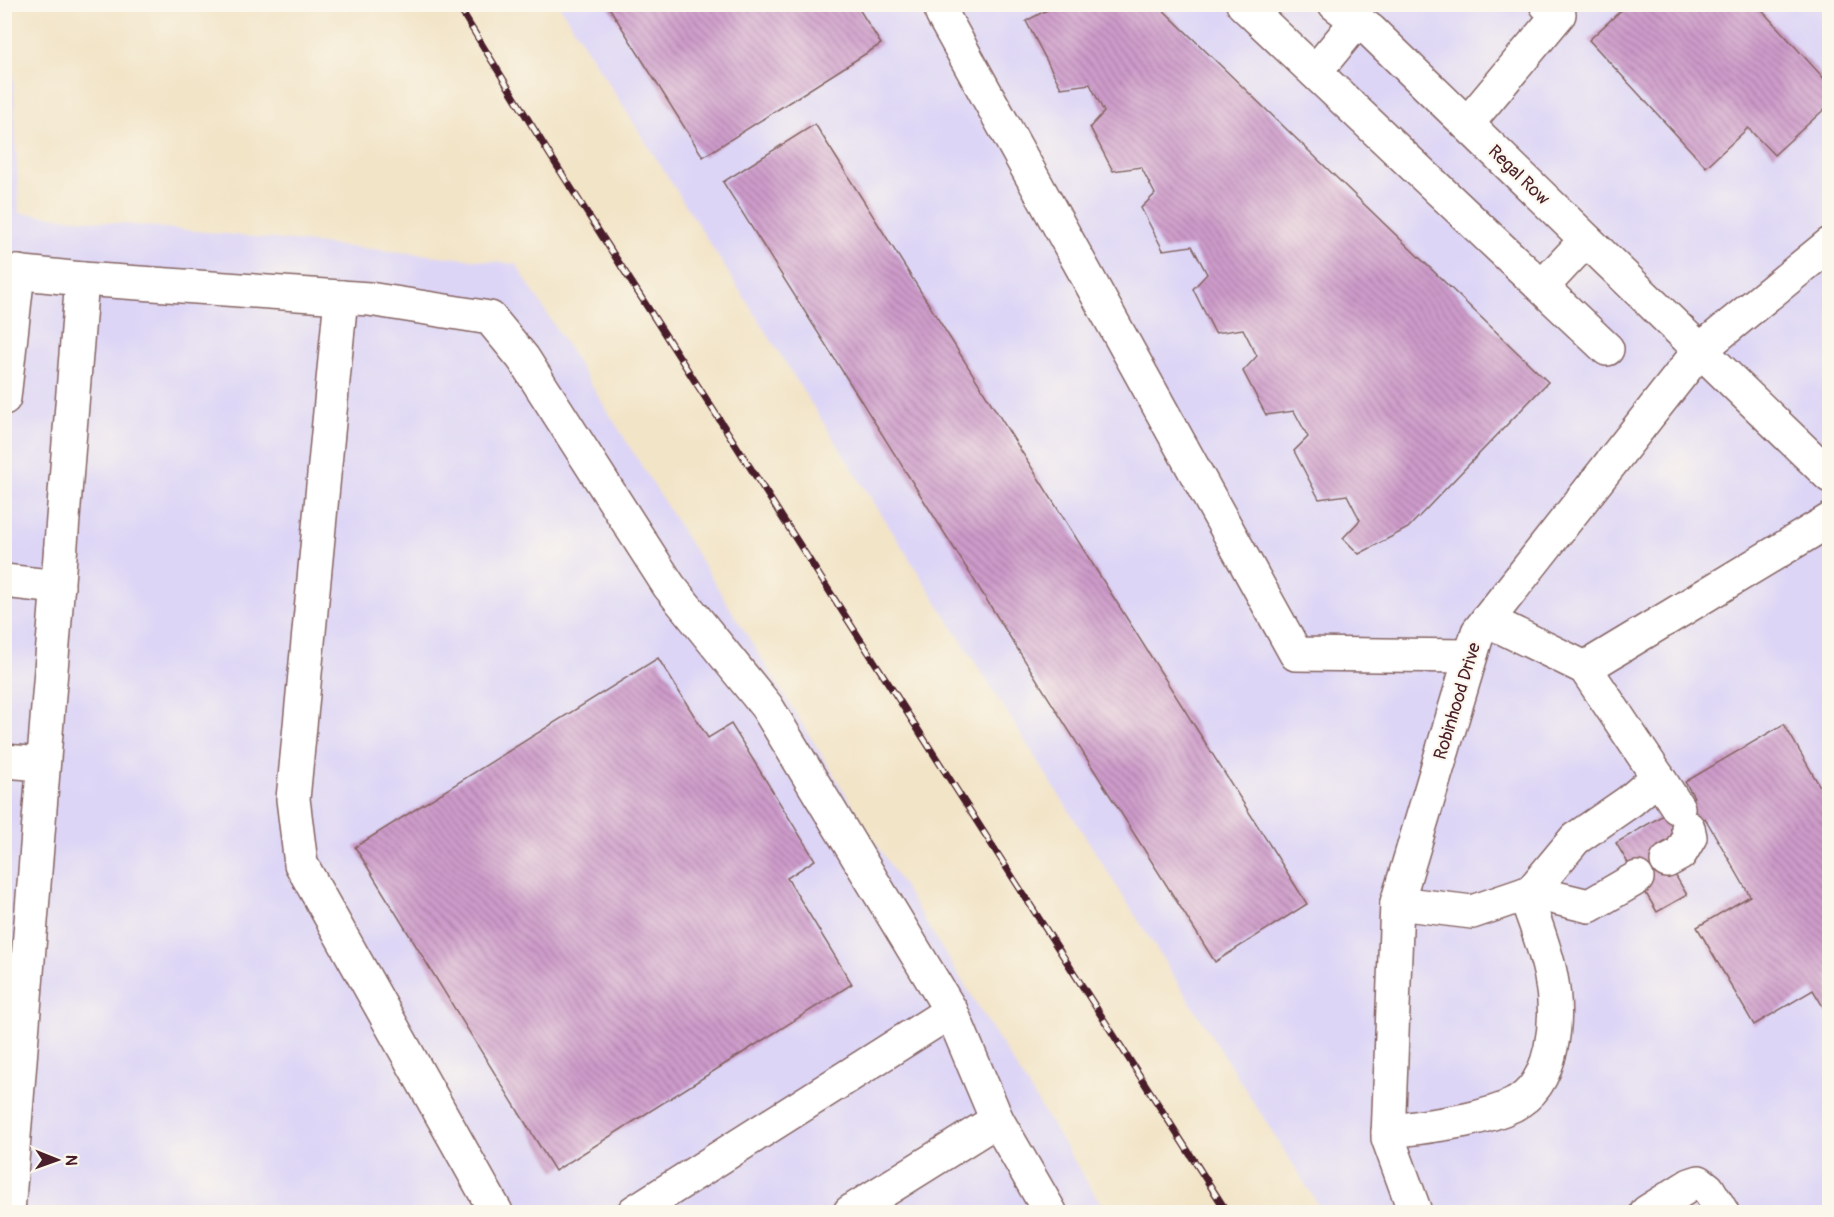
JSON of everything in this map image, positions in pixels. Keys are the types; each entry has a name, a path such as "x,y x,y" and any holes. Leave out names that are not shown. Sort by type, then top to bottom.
{"street":[{"path":"946,4 942,14 1296,654 1470,656"},
{"path":"1243,4 1607,349"},
{"path":"1467,124 1559,14 1546,4"},
{"path":"1315,72 1346,13"},
{"name":"Regal Row","path":"1346,13 1467,124 1830,476"},
{"path":"1542,287 1586,240"},
{"name":"Robinhood Drive","path":"1415,1212 1388,1132 1397,903 1478,632 1700,350 1830,244"},
{"path":"4,398 11,271 82,279 341,297 490,318 523,358 669,586 767,707 951,1011 997,1120 1050,1212"},
{"path":"8,1212 16,954 44,764 82,279"},
{"path":"341,297 293,799 301,864 496,1212"},
{"path":"1585,668 1830,520"},
{"path":"4,581 58,586"},
{"path":"1487,620 1585,668 1683,818 1690,837 1680,854 1667,861"},
{"path":"4,761 44,764"},
{"path":"1397,903 1472,912 1528,893 1575,839 1630,801 1658,777"},
{"path":"1528,893 1589,906 1637,878"},
{"path":"1388,1132 1487,1115 1515,1104 1532,1091 1548,1061 1554,1031 1551,978 1528,893"},
{"path":"634,1212 951,1011"},
{"path":"850,1212 997,1120"},
{"path":"1647,1212 1690,1185 1699,1182 1708,1189 1722,1212"}],"shaded area":[{"path":"10,4 19,213 516,264 1106,1212 5,1212 4,5"},
{"path":"559,5 1829,5 1829,1212 1323,1212"}],"building":[{"path":"607,4 856,4 881,44 703,157"},
{"path":"1058,4 1157,4 1548,382 1408,528 1359,554 1343,538 1360,520 1347,495 1319,499 1294,451 1308,437 1294,411 1266,415 1243,371 1257,356 1243,329 1215,333 1193,289 1207,274 1192,246 1163,250 1141,208 1155,194 1141,167 1113,171 1090,127 1104,112 1090,84 1061,88 1026,21"},
{"path":"1628,4 1756,4 1830,85 1830,104 1774,155 1748,128 1706,167 1589,40"},
{"path":"815,124 1307,904 1215,962 723,182"},
{"path":"658,658 708,738 731,724 815,860 787,878 852,984 555,1171 355,847"},
{"path":"1784,724 1830,804 1830,1018 1813,990 1754,1025 1697,927 1750,896 1705,818 1658,846 1687,895 1657,912 1616,843 1694,797 1685,782"}],"railway":[{"path":"457,4 550,155 1227,1212"}]}
